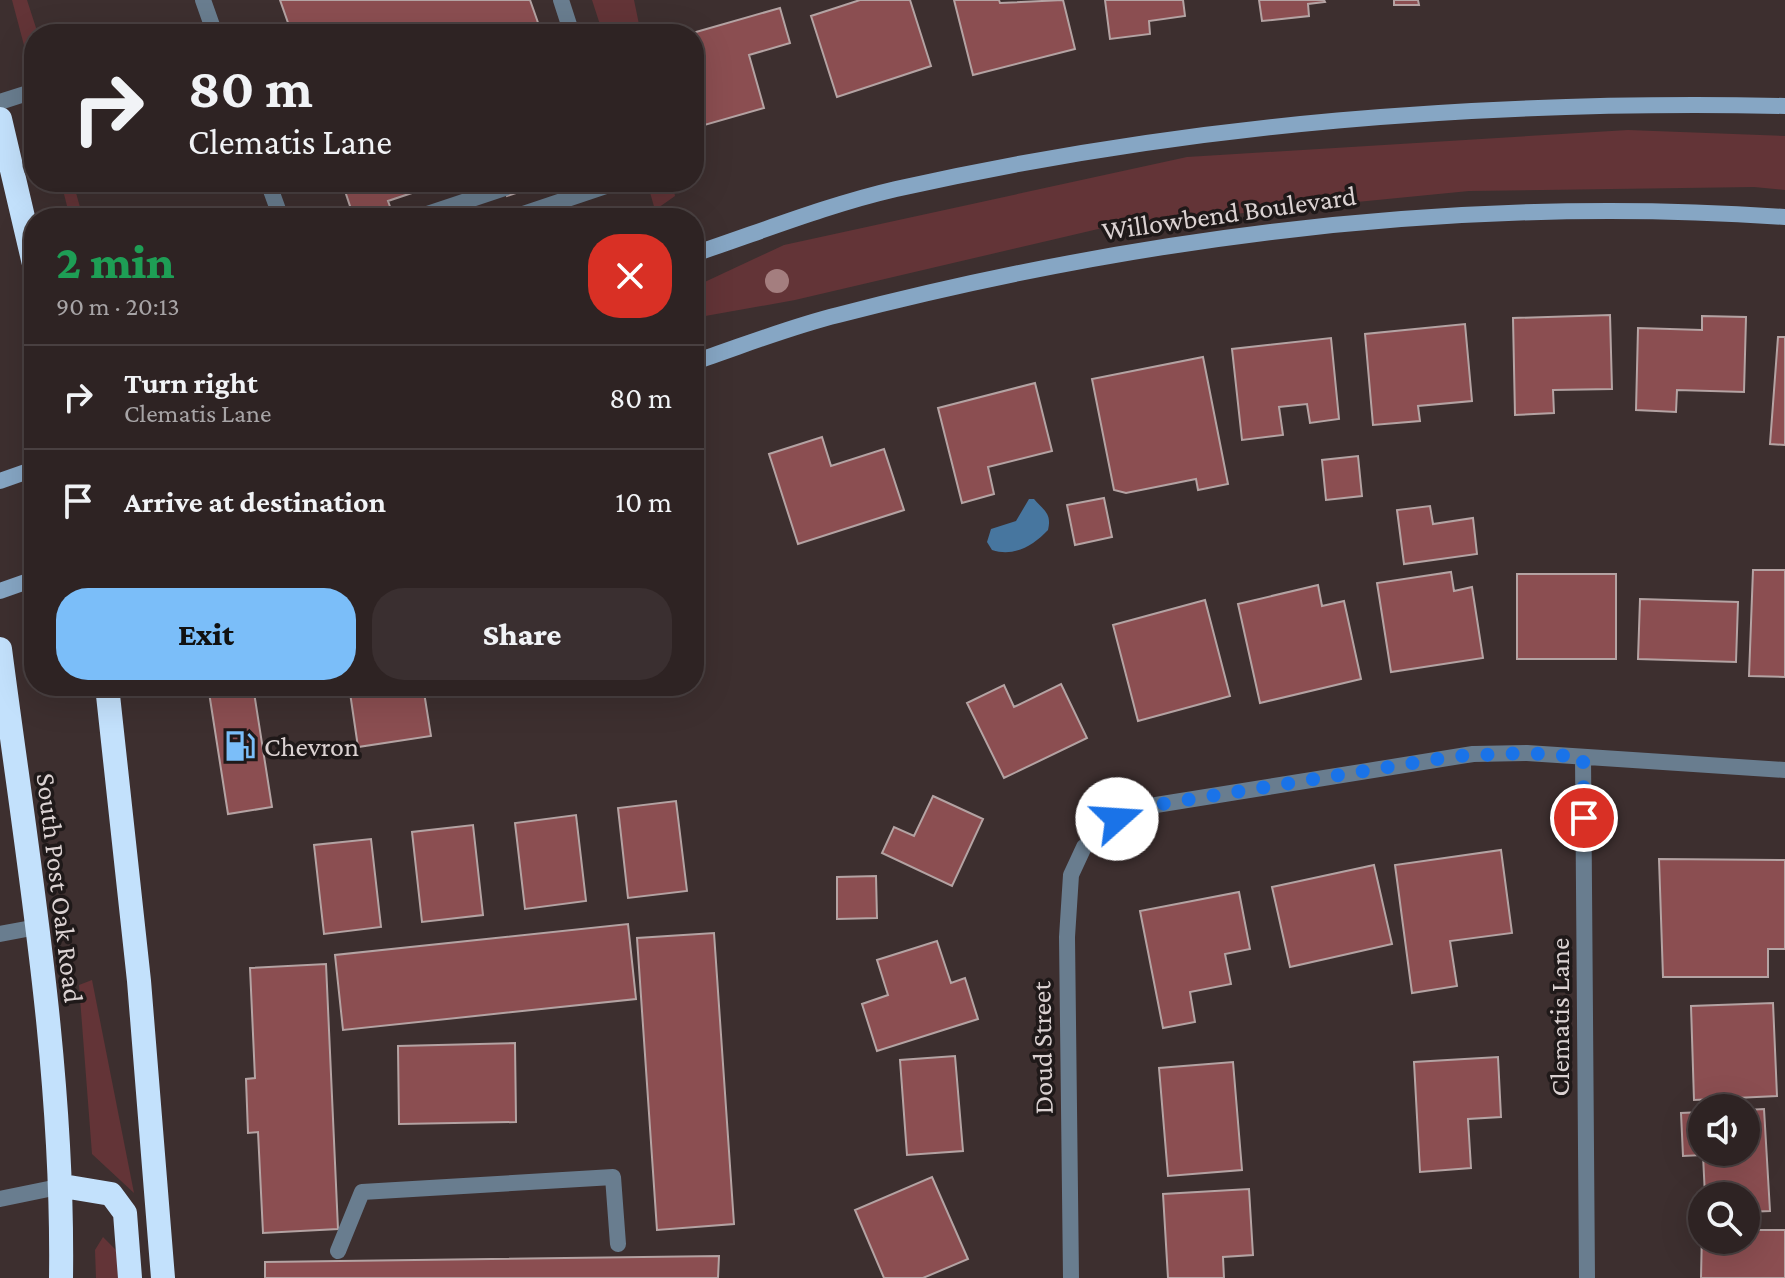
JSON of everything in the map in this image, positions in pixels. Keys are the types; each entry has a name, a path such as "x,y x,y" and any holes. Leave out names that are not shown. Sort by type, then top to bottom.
{"highway":[{"path":"0,119 24,221"},
{"name":"South Post Oak Road","path":"0,649 37,927 63,1186 61,1278"},
{"path":"108,696 139,981 163,1278"},
{"path":"63,1186 111,1194 125,1213 130,1278"}],"main road":[{"path":"704,251 893,190 1126,145 1309,121 1588,104 1785,106"},
{"name":"Willowbend Boulevard","path":"704,359 835,315 1042,267 1325,224 1509,213 1725,213 1785,217"},
{"path":"0,481 24,473"},
{"path":"0,591 24,583"}],"street":[{"path":"203,0 209,24"},
{"path":"561,0 569,24"},
{"path":"0,102 24,94"},
{"path":"445,208 493,192"},
{"path":"535,208 573,192"},
{"name":"Doud Street","path":"1071,1278 1067,937 1071,875 1084,847 1103,828 1131,809 1439,758 1527,753 1583,757"},
{"path":"1583,757 1785,770"},
{"name":"Clematis Lane","path":"1583,757 1587,1278"},
{"path":"0,934 37,927"},
{"path":"338,1251 362,1192 613,1177 618,1244"},
{"path":"0,1199 63,1186"}],"shaded area":[{"path":"12,0 27,0 35,24 24,24 24,45"},
{"path":"592,0 634,0 639,24 600,24"},
{"path":"1628,130 1785,136 1785,190 1754,187 1469,191 1111,226 795,300 704,316 704,282 784,245 1187,157"},
{"path":"64,192 76,192 80,208 68,208"},
{"path":"650,192 674,192 675,196 654,208"},
{"path":"92,980 134,1193 92,1154 79,985"},
{"path":"103,1237 117,1251 118,1278 96,1278 95,1250"}],"water":[{"path":"1029,499 1034,499 1046,513 1048,530 1023,549 1008,552 992,550 987,542 991,529 1016,521"}],"building":[{"path":"280,0 530,0 538,24 288,24"},
{"path":"860,0 910,0 931,66 837,97 811,16"},
{"path":"954,0 999,0 1000,3 1063,0 1075,49 973,75"},
{"path":"1105,0 1183,0 1185,16 1149,21 1150,34 1110,39"},
{"path":"1259,0 1325,2 1308,4 1309,16 1262,21"},
{"path":"1394,0 1418,0 1419,5 1394,5"},
{"path":"780,8 790,43 749,55 764,108 704,125 704,30"},
{"path":"345,192 415,192 388,201 390,208 351,208"},
{"path":"1610,315 1612,389 1553,390 1554,413 1515,415 1513,318"},
{"path":"1702,316 1746,317 1744,392 1677,390 1676,412 1636,410 1638,328 1702,330"},
{"path":"1465,324 1472,401 1418,406 1420,421 1373,425 1365,334"},
{"path":"1778,337 1785,337 1785,445 1770,444"},
{"path":"1331,338 1339,419 1310,423 1307,404 1279,407 1283,435 1242,440 1232,349"},
{"path":"1203,357 1228,484 1198,490 1196,479 1126,493 1114,490 1092,379"},
{"path":"1035,383 1052,451 988,467 994,494 962,503 938,408"},
{"path":"822,437 831,466 884,449 904,510 798,544 769,454"},
{"path":"1358,456 1362,496 1326,500 1322,460"},
{"path":"1104,498 1112,537 1075,545 1067,505"},
{"path":"1430,506 1433,524 1473,518 1477,554 1404,564 1397,510"},
{"path":"1753,570 1785,570 1785,677 1749,676"},
{"path":"1451,572 1454,591 1472,587 1483,658 1391,672 1377,583"},
{"path":"1517,574 1616,574 1616,659 1517,659"},
{"path":"1318,585 1322,606 1344,601 1361,679 1260,703 1238,604"},
{"path":"1640,599 1738,602 1736,662 1638,659"},
{"path":"1205,600 1230,696 1138,721 1113,625"},
{"path":"1061,684 1087,738 1004,778 967,703 1004,685 1014,707"},
{"name":"Chevron","path":"210,696 255,696 272,807 228,814"},
{"path":"350,696 425,696 431,736 358,747"},
{"path":"933,796 983,819 952,886 882,853 894,827 914,836"},
{"path":"676,801 687,891 628,898 618,808"},
{"path":"576,815 586,901 525,909 515,823"},
{"path":"473,825 483,915 422,922 412,832"},
{"path":"371,839 381,927 324,934 314,845"},
{"path":"1501,850 1512,933 1450,941 1457,986 1412,993 1395,865"},
{"path":"1659,859 1785,860 1785,949 1768,949 1768,977 1663,977"},
{"path":"1374,865 1392,944 1290,967 1272,887"},
{"path":"876,876 877,918 837,919 837,877"},
{"path":"1239,892 1250,949 1225,954 1231,984 1190,992 1195,1022 1163,1028 1140,911"},
{"path":"628,924 636,999 343,1030 335,955"},
{"path":"714,933 734,1224 657,1230 637,938"},
{"path":"937,941 951,983 965,978 978,1019 877,1051 862,1004 888,995 877,960"},
{"path":"326,964 338,1229 263,1233 258,1132 248,1133 246,1079 255,1078 250,968"},
{"path":"1773,1003 1777,1096 1694,1094 1691,1006"},
{"path":"515,1043 516,1122 399,1124 398,1046"},
{"path":"955,1056 963,1151 907,1155 900,1060"},
{"path":"1498,1057 1501,1117 1468,1119 1471,1168 1420,1172 1414,1062"},
{"path":"1233,1062 1242,1170 1168,1176 1159,1068"},
{"path":"1760,1109 1764,1109 1770,1211 1760,1211 1760,1182 1704,1182 1704,1166 1760,1166"},
{"path":"1681,1113 1688,1113 1688,1156 1683,1156"},
{"path":"932,1177 968,1259 923,1278 884,1278 855,1210"},
{"path":"1249,1189 1253,1255 1223,1257 1224,1278 1168,1278 1163,1194"},
{"path":"1760,1230 1785,1230 1785,1278 1701,1278 1702,1254 1760,1254"},
{"path":"719,1256 718,1278 265,1278 265,1262"}],"place":[{"name":"Chevron","path":"240,746"}],"route":[{"path":"1117,819 1131,809 1439,758 1527,753 1583,757 1584,818"}]}
